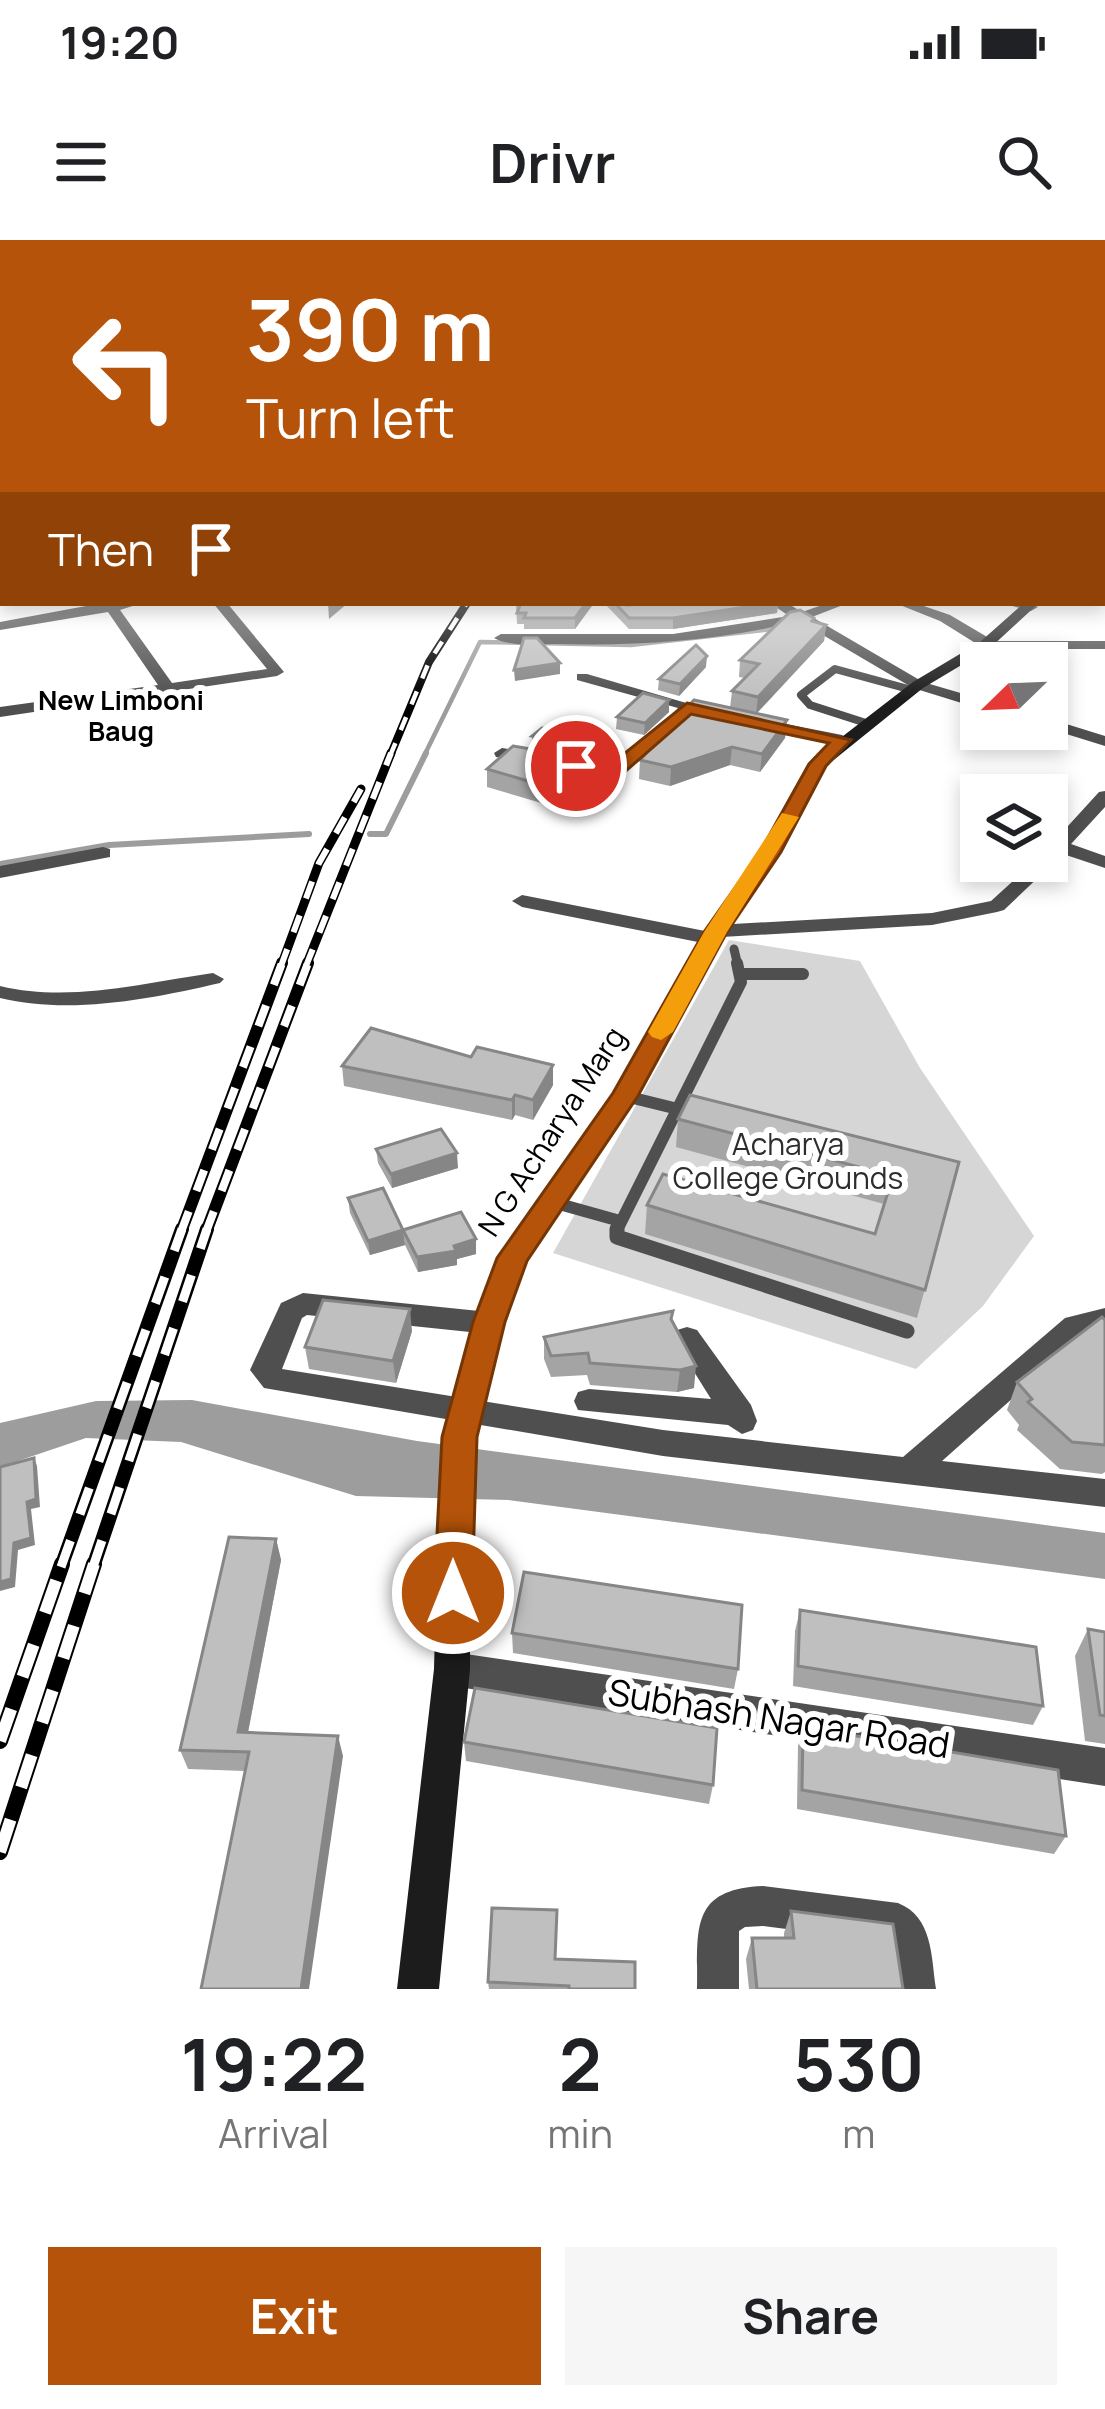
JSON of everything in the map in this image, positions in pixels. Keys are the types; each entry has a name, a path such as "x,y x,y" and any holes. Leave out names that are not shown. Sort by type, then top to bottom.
{"main road":[{"name":"N G Acharya Marg","path":"987,642 1022,606"},
{"name":"N G Acharya Marg","path":"418,1989 452,1669 454,1517 462,1424 512,1258 625,1096 721,940 818,764 842,740 960,659"}],"street":[{"path":"0,626 105,606"},
{"path":"111,606 167,686"},
{"path":"0,712 277,672 222,606"},
{"path":"781,606 915,687 960,699"},
{"path":"802,621 834,606"},
{"path":"501,638 643,643 802,621 843,606"},
{"path":"911,606 945,617 984,642"},
{"path":"958,606 976,619"},
{"path":"1068,644 1105,645"},
{"path":"582,677 687,708 842,740"},
{"path":"502,753 613,772 663,734 687,708"},
{"path":"1068,729 1105,740"},
{"path":"1068,837 1104,797"},
{"path":"0,872 103,853"},
{"path":"1068,858 1105,862"},
{"path":"522,901 721,940 932,919 998,906 1023,882"},
{"path":"0,992 16,998 67,997 214,979"},
{"path":"489,1322 303,1304 291,1311 265,1370 274,1380 462,1424 912,1468 1105,1493"},
{"path":"912,1468 1075,1326 1105,1319"},
{"path":"687,1338 740,1414 752,1452"},
{"path":"589,1401 740,1414"},
{"name":"Subhash Nagar Road","path":"452,1669 1105,1767"},
{"path":"718,1989 719,1922 737,1907 763,1906 898,1923 908,1934 915,1989"}],"lane":[{"path":"866,723 810,705 801,695 835,669 915,687"},
{"path":"721,940 742,974"},
{"path":"742,974 803,974"},
{"path":"742,974 616,1231 624,1242 907,1331"},
{"path":"625,1096 702,1109"},
{"path":"548,1201 620,1222"}],"green space":[{"name":"Acharya College Grounds","path":"729,940 860,961 920,1068 1034,1236 983,1306 916,1369 553,1253"}],"shaded area":[{"path":"192,1400 417,1441 1105,1533 1105,1579 508,1500 356,1496 181,1442 86,1438 0,1467 0,1423 96,1401"}],"building":[{"path":"520,606 584,606 575,618 524,618 526,613 517,613"},
{"path":"618,606 753,606 673,618 629,618"},
{"path":"800,610 826,625 758,697 732,691 759,664 740,660 790,612"},
{"path":"524,638 537,638 560,663 514,670"},
{"path":"696,645 707,656 680,684 659,679"},
{"path":"643,693 669,700 645,723 617,717"},
{"path":"694,700 787,720 762,754 732,747 671,767 640,760"},
{"path":"542,728 610,739 601,748 532,736"},
{"path":"513,746 584,758 555,789 487,769"},
{"path":"371,1028 471,1057 477,1047 553,1065 533,1100 515,1095 512,1100 342,1066"},
{"path":"690,1095 959,1162 925,1290 647,1205 663,1174 875,1234 893,1176 678,1119"},
{"path":"441,1129 457,1153 391,1174 376,1149"},
{"path":"383,1188 403,1230 368,1241 348,1198"},
{"path":"461,1212 476,1239 454,1246 456,1251 417,1257 403,1230"},
{"path":"323,1300 410,1309 393,1361 305,1347"},
{"path":"673,1311 671,1319 696,1366 680,1370 590,1363 588,1353 551,1356 544,1337"},
{"path":"1102,1317 1105,1445 1072,1442 1028,1402 1032,1399 1017,1382"},
{"path":"34,1458 36,1499 27,1502 31,1538 14,1543 11,1579 0,1582 0,1467"},
{"path":"229,1537 276,1539 238,1732 338,1736 301,1989 201,1989 249,1752 180,1750"},
{"path":"524,1572 742,1605 738,1669 512,1633"},
{"path":"800,1610 1036,1647 1043,1706 798,1666"},
{"path":"1088,1629 1105,1632 1105,1716 1100,1715"},
{"path":"475,1688 717,1728 713,1785 464,1742"},
{"path":"803,1727 1058,1770 1066,1836 802,1790"},
{"path":"492,1908 557,1910 555,1959 635,1962 635,1989 488,1982"},
{"path":"791,1911 893,1924 903,1989 757,1989 752,1938 794,1938"}],"waterway":[{"path":"424,756 480,642 631,645 781,628"},
{"path":"370,834 386,834 426,753"},
{"path":"0,864 109,845 309,834"}],"railway":[{"path":"390,756 429,662 465,606"},
{"path":"306,966 391,753"},
{"path":"281,966 319,863 361,789"},
{"path":"181,1232 282,963"},
{"path":"206,1232 308,963"},
{"path":"61,1567 182,1229"},
{"path":"94,1565 207,1229"},
{"path":"0,1741 62,1564"},
{"path":"0,1852 94,1565"}],"slow traffic":[{"path":"661,1032 716,932 789,817"}],"district":[{"name":"New Limboni Baug","path":"121,714"}],"route":[{"path":"453,1593 460,1437 489,1322 512,1258 625,1096 716,932 770,852 818,764 842,740 687,708 663,734 613,772 576,766"}]}
